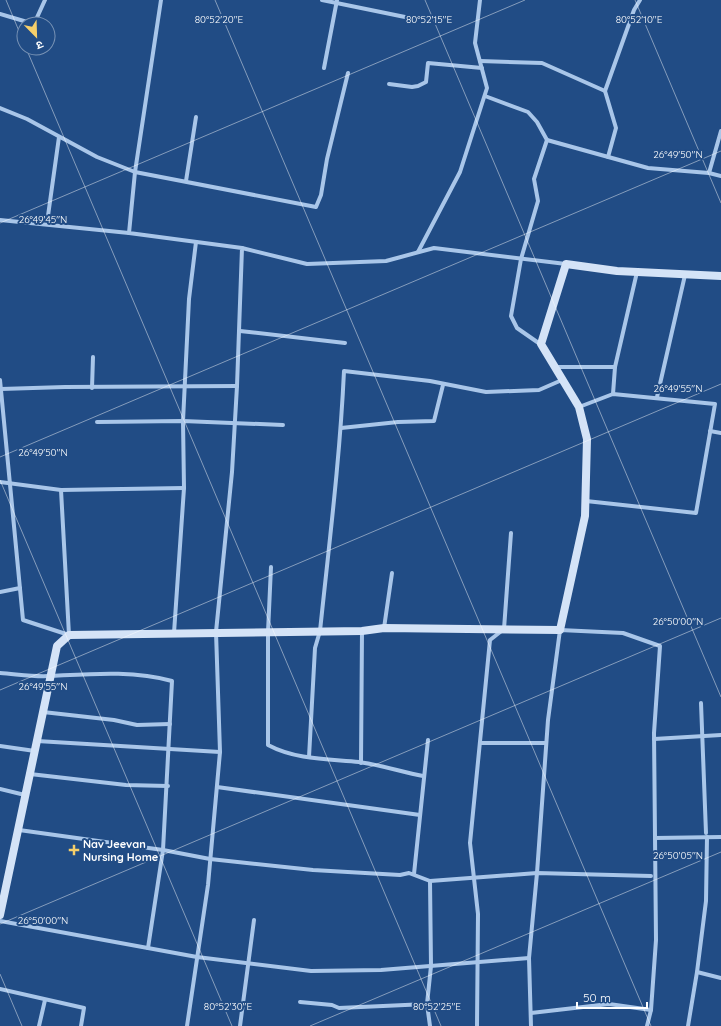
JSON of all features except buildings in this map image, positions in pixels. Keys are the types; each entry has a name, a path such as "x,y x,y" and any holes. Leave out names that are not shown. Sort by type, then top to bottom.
{"street":[{"path":"0,14 34,24 45,0"},
{"path":"129,233 135,172 162,0"},
{"path":"322,0 405,16"},
{"path":"418,252 460,172 487,88 475,43 480,0"},
{"path":"608,157 616,128 605,91 634,10 640,0"},
{"path":"324,68 337,2"},
{"path":"480,61 542,63 605,91"},
{"path":"389,84 412,87 426,82 428,63 482,68"},
{"path":"0,108 27,119 97,157 135,172 316,207 322,195 327,159 348,73"},
{"path":"485,96 528,112 537,122 547,140 648,168 709,173 721,176"},
{"path":"186,181 196,117"},
{"path":"709,173 721,131"},
{"path":"46,223 59,137"},
{"path":"531,1026 529,958 537,873 546,743 560,630 585,516 586,500 587,439 578,407 540,344 517,328 511,316 521,259 538,201 534,179 547,140"},
{"path":"0,220 46,223 242,248 307,264 386,261 434,248 566,264 616,272 721,276"},
{"path":"174,633 184,488 184,386 188,347 189,298 196,242"},
{"path":"187,1026 210,859 220,752 216,632 235,423 240,331 242,248"},
{"path":"540,344 566,264"},
{"path":"613,394 615,367 637,272"},
{"path":"657,397 685,275"},
{"path":"240,331 345,343"},
{"path":"92,388 93,357"},
{"path":"554,367 615,367"},
{"path":"309,757 314,648 320,631 341,428 344,371 430,382 486,392 539,390 562,380"},
{"path":"0,380 2,430 23,620 69,635 362,631 384,628 560,630 623,633 660,646 654,739 656,940 651,1010 647,1026"},
{"path":"341,428 398,422 434,421 443,385"},
{"path":"1,389 65,386 92,388 237,386"},
{"path":"578,407 613,394 657,397 715,404 696,513 586,500"},
{"path":"97,422 183,421 283,425"},
{"path":"710,432 721,433"},
{"path":"0,482 62,490 184,488"},
{"path":"62,490 69,635"},
{"path":"478,1026 478,914 470,843 490,640 504,629 511,533"},
{"path":"271,567 268,632 268,745 277,749 309,757 361,763 423,776"},
{"path":"384,628 392,573"},
{"path":"0,592 20,588"},
{"path":"361,763 362,631"},
{"path":"0,915 57,646 69,635"},
{"path":"0,673 51,676 137,674 172,681 168,786 163,850 148,948"},
{"path":"688,1026 697,972 706,901 706,835 701,703"},
{"path":"42,712 114,720 137,725 170,724"},
{"path":"654,739 721,735"},
{"path":"414,874 423,776 428,740"},
{"path":"37,741 220,752"},
{"path":"480,743 546,743"},
{"path":"0,746 35,751"},
{"path":"30,774 126,785 168,786"},
{"path":"217,787 420,814"},
{"path":"0,789 26,795"},
{"path":"19,830 163,850 210,859 313,870 414,874 430,881 537,873 651,876"},
{"path":"655,838 706,835 721,837"},
{"path":"430,881 431,966 427,1004 430,1026"},
{"path":"240,1026 254,920"},
{"path":"0,921 197,958 311,971 381,970 529,958"},
{"path":"697,972 721,978"},
{"path":"0,989 84,1008 81,1026"},
{"path":"39,1026 45,1000"},
{"path":"300,1002 332,1005 340,1008 427,1004"},
{"path":"531,1013 609,1004 651,1010"}],"place":[{"name":"Nav Jeevan Nursing Home","path":"74,850"}]}
